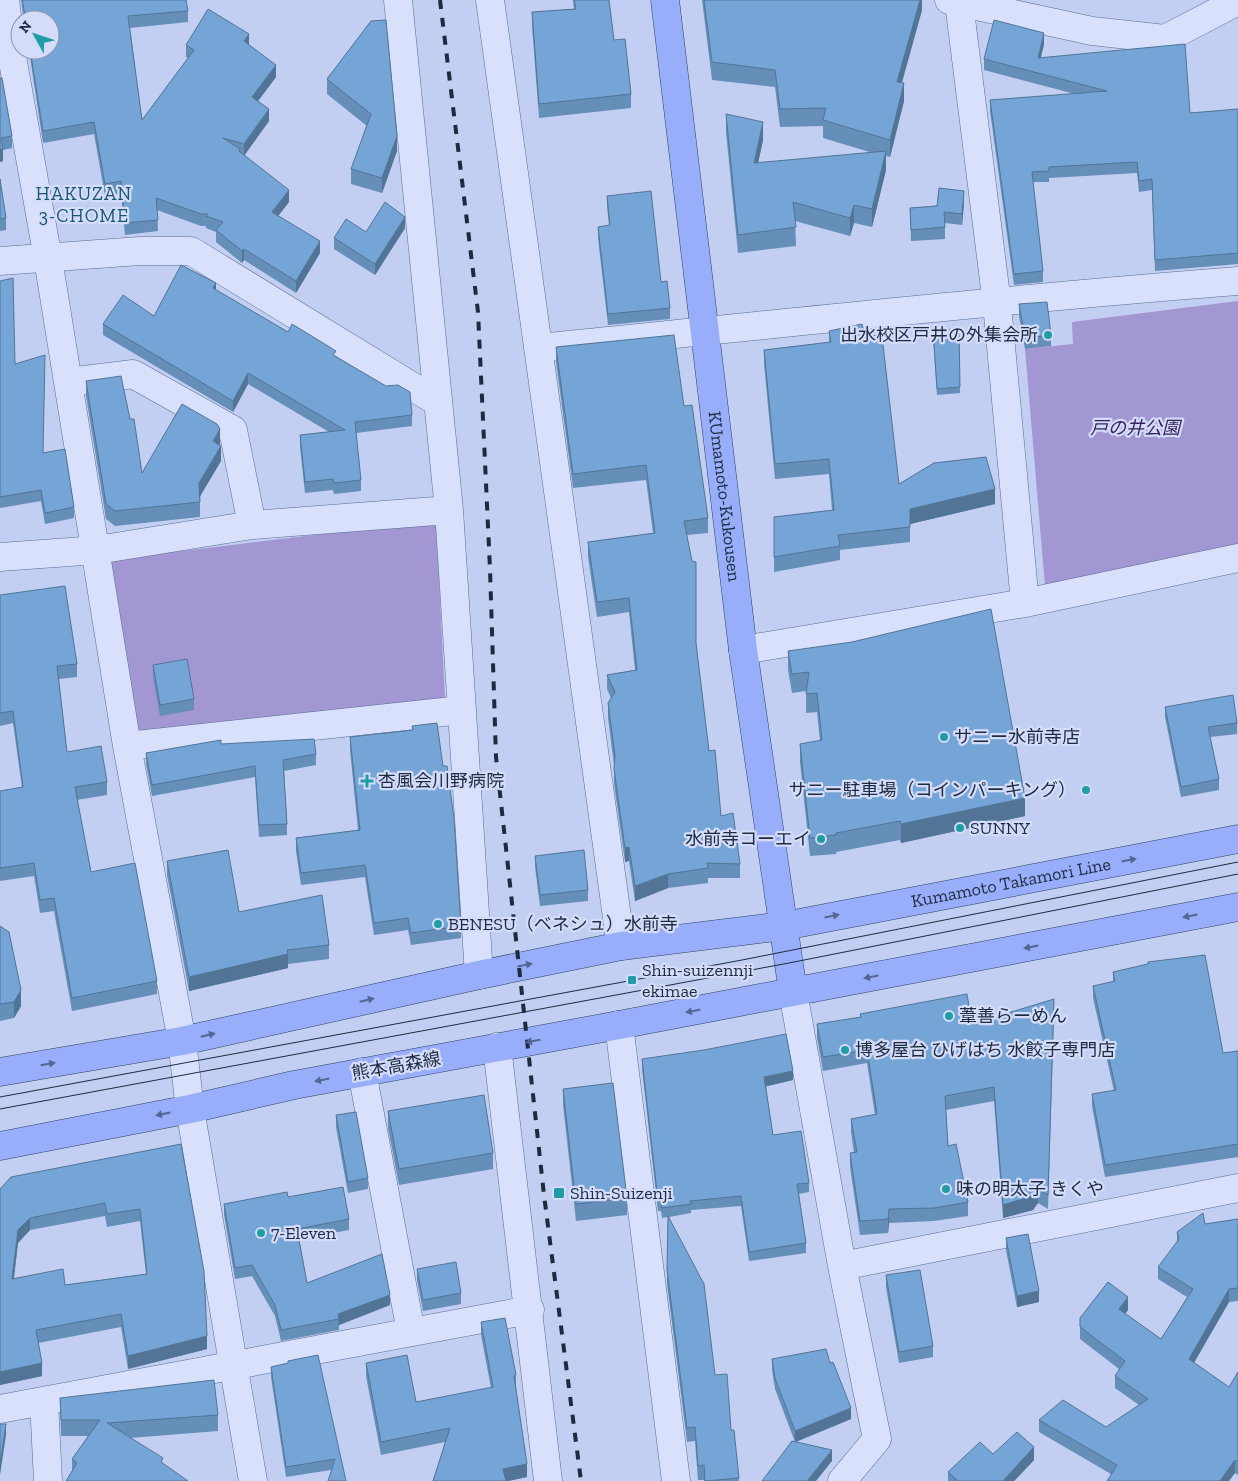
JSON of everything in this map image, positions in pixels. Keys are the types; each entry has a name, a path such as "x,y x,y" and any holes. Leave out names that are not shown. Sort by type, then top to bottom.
{"main road":[{"name":"KUmamoto-Kukousen","path":"665,0 743,650 792,992"},
{"name":"Kumamoto Takamori Line","path":"784,926 1238,839"},
{"path":"792,992 1238,906"},
{"path":"0,1072 182,1041 479,975 621,946 784,926"},
{"name":"熊本高森線","path":"0,1146 190,1109 294,1085 792,992"}],"street":[{"path":"5,0 15,72 97,550 127,746 182,1041 190,1109 235,1365 253,1481"},
{"path":"398,0 436,401 449,510 479,975"},
{"path":"490,0 621,946"},
{"path":"1025,603 997,304 954,2 1092,31 1165,39 1238,1"},
{"path":"0,261 140,251 191,252 436,401"},
{"path":"538,348 997,304 1060,295 1238,281"},
{"path":"68,382 133,374 233,430 252,525"},
{"path":"0,557 97,550 252,525 449,510"},
{"path":"743,650 1025,603 1238,558"},
{"path":"127,746 462,710"},
{"path":"792,992 842,1266 877,1439 842,1481"},
{"path":"619,1025 676,1481"},
{"path":"497,1047 530,1310 548,1481"},
{"path":"362,1072 411,1332"},
{"path":"842,1266 1238,1188"},
{"path":"0,1409 530,1310"},
{"path":"44,1401 48,1481"}],"green space":[{"name":"戸の井公園","path":"1238,301 1238,558 1046,598 1025,349 1073,344 1072,322"},
{"path":"436,520 445,698 134,733 108,560"}],"building":[{"path":"22,0 186,0 188,11 128,16 142,120 194,50 186,45 208,9 249,34 244,41 276,65 252,97 269,109 244,144 223,138 240,149 239,151 289,190 272,212 320,241 296,281 244,249 242,251 216,230 223,222 206,216 208,214 201,214 156,198 158,220 125,223 121,181 105,184 94,122 43,131 32,60 60,60 60,10 24,10"},
{"path":"574,0 609,0 614,40 625,39 631,94 539,104 532,12 576,9"},
{"path":"704,0 920,0 897,82 904,83 890,140 823,120 826,108 780,109 775,70 712,62"},
{"path":"386,20 397,136 382,178 351,169 371,114 327,79 371,21"},
{"path":"994,20 1044,33 1038,58 1185,44 1190,113 1238,109 1238,253 1155,260 1152,179 1139,181 1137,162 1049,167 1049,171 1032,172 1043,271 1014,274 990,100 1107,91 984,59"},
{"path":"0,78 2,78 12,136 1,138 3,149 0,150"},
{"path":"726,114 763,122 754,163 886,151 872,209 854,205 850,218 793,202 796,227 738,235"},
{"path":"0,179 6,218 0,219"},
{"path":"939,188 964,191 962,214 944,212 945,227 911,230 910,208 937,206"},
{"path":"651,191 661,282 667,281 670,308 608,314 598,227 610,225 607,196"},
{"path":"385,202 405,217 375,264 334,238 346,219 366,232"},
{"path":"181,265 216,283 213,288 288,332 292,324 336,351 333,355 386,386 398,385 410,392 412,415 355,422 361,480 334,483 333,479 305,482 300,435 345,430 248,373 233,401 103,324 123,295 154,316"},
{"path":"13,278 15,364 45,355 43,453 65,449 74,507 45,513 41,490 0,497 0,281"},
{"path":"1047,302 1051,335 1025,338 1019,304"},
{"path":"862,324 865,335 882,336 899,484 934,463 986,457 995,489 910,509 910,527 838,535 840,546 774,557 774,517 834,510 829,459 775,464 764,350 831,342 829,331"},
{"path":"959,329 960,387 937,389 933,330"},
{"path":"674,335 684,406 692,405 708,518 684,521 692,561 696,562 696,643 709,751 715,750 721,816 733,813 740,864 707,863 708,868 668,874 635,886 629,847 625,848 614,769 615,755 608,703 615,692 607,675 637,670 629,598 597,602 588,542 655,533 646,465 573,474 556,347"},
{"path":"121,376 130,419 134,419 142,473 182,404 217,424 220,429 213,441 221,446 199,483 200,502 115,511 106,504 86,381"},
{"path":"65,586 77,664 57,666 67,752 101,746 107,782 75,787 91,872 135,863 157,981 72,998 54,898 40,900 34,863 0,868 0,791 23,787 13,711 0,713 0,595"},
{"path":"991,609 1025,798 901,824 900,821 836,833 836,835 810,838 800,744 822,740 817,693 806,694 809,672 792,674 788,651 852,642"},
{"path":"187,659 194,699 160,705 153,665"},
{"path":"1233,695 1237,723 1208,727 1219,779 1181,787 1165,707"},
{"path":"437,723 443,766 447,766 454,819 461,926 411,933 408,918 374,923 365,865 301,873 296,838 360,830 350,737 413,730 412,726"},
{"path":"314,739 316,754 283,760 287,824 259,825 255,766 152,785 146,753 221,740 221,744"},
{"path":"228,850 239,912 322,895 329,945 287,950 288,954 189,977 167,861"},
{"path":"584,850 588,890 540,895 535,856"},
{"path":"0,926 9,932 21,990 14,1002 0,1004"},
{"path":"1205,955 1223,1053 1238,1051 1238,1144 1105,1165 1092,1094 1116,1090 1093,986 1115,981 1113,972 1148,964 1148,962"},
{"path":"967,994 972,1024 1054,999 1048,1195 1038,1189 1033,1196 1003,1205 994,1087 945,1096 948,1146 956,1144 968,1202 934,1208 889,1209 888,1219 860,1221 850,1153 857,1152 851,1119 877,1114 867,1050 823,1057 817,1024 861,1017 860,1014"},
{"path":"786,1034 793,1071 764,1077 773,1135 801,1131 809,1183 797,1184 806,1243 749,1252 741,1196 690,1201 691,1204 662,1208 661,1201 658,1201 642,1059 704,1050"},
{"path":"613,1083 627,1198 576,1204 563,1089"},
{"path":"484,1095 493,1153 399,1169 388,1111"},
{"path":"356,1112 368,1178 348,1182 336,1115"},
{"path":"181,1144 204,1271 207,1336 128,1356 121,1314 36,1330 42,1363 0,1372 0,1189 11,1177","holes":["105,1203 107,1214 140,1209 147,1274 65,1285 63,1269 12,1279 18,1230 30,1218"]},
{"path":"343,1187 349,1219 297,1229 307,1283 382,1254 390,1295 338,1314 339,1319 281,1330 275,1305 252,1265 235,1268 224,1204 287,1192 288,1197"},
{"path":"1203,1213 1205,1224 1238,1219 1238,1288 1229,1289 1189,1359 1229,1387 1238,1372 1238,1462 1235,1460 1220,1481 1107,1481 1117,1465 1039,1420 1063,1400 1106,1427 1148,1399 1115,1376 1125,1361 1080,1327 1080,1318 1108,1282 1128,1297 1119,1309 1161,1339 1193,1289 1158,1267 1179,1239 1177,1232"},
{"path":"668,1216 704,1284 715,1375 727,1374 731,1430 734,1430 739,1478 705,1481 704,1465 698,1466 695,1427 687,1428 667,1270"},
{"path":"1028,1234 1039,1291 1017,1296 1006,1238"},
{"path":"456,1262 461,1293 423,1300 417,1269"},
{"path":"920,1270 933,1346 899,1352 886,1275"},
{"path":"505,1318 516,1375 514,1376 527,1464 503,1469 506,1481 433,1481 450,1428 381,1442 366,1363 407,1355 416,1402 493,1387 481,1322"},
{"path":"826,1349 830,1363 833,1362 851,1408 795,1431 775,1378 772,1359"},
{"path":"318,1355 346,1481 328,1481 335,1459 286,1467 271,1367 288,1363 288,1361"},
{"path":"214,1380 218,1415 107,1423 163,1458 161,1462 188,1481 66,1481 77,1463 72,1459 100,1420 61,1420 60,1398"},
{"path":"0,1424 6,1424 0,1464"},
{"path":"1017,1432 1034,1447 1003,1481 958,1481 948,1472 980,1442 993,1454"},
{"path":"792,1441 832,1450 807,1481 762,1481"}],"tram line":[{"path":"0,1097 742,960 1238,862"},
{"path":"0,1109 789,963 1238,874"}],"railway":[{"path":"440,0 478,312 490,569 496,757 544,1195 581,1481"}],"place":[{"name":"出水校区戸井の外集会所","path":"1048,335"},
{"name":"サニー水前寺店","path":"944,737"},
{"name":"杏風会川野病院","path":"367,781"},
{"name":"サニー駐車場（コインパーキング）","path":"1086,790"},
{"name":"SUNNY","path":"960,828"},
{"name":"水前寺コーエイ","path":"821,839"},
{"name":"BENESU（ベネシュ）水前寺","path":"438,924"},
{"name":"Shin-suizennji ekimae","path":"632,980"},
{"name":"葦善らーめん","path":"949,1016"},
{"name":"博多屋台 ひげはち 水餃子専門店","path":"845,1050"},
{"name":"味の明太子 きくや","path":"946,1189"},
{"name":"Shin-Suizenji","path":"559,1193"},
{"name":"7-Eleven","path":"261,1233"}],"district":[{"name":"HAKUZAN 3-CHOME","path":"84,204"}]}
